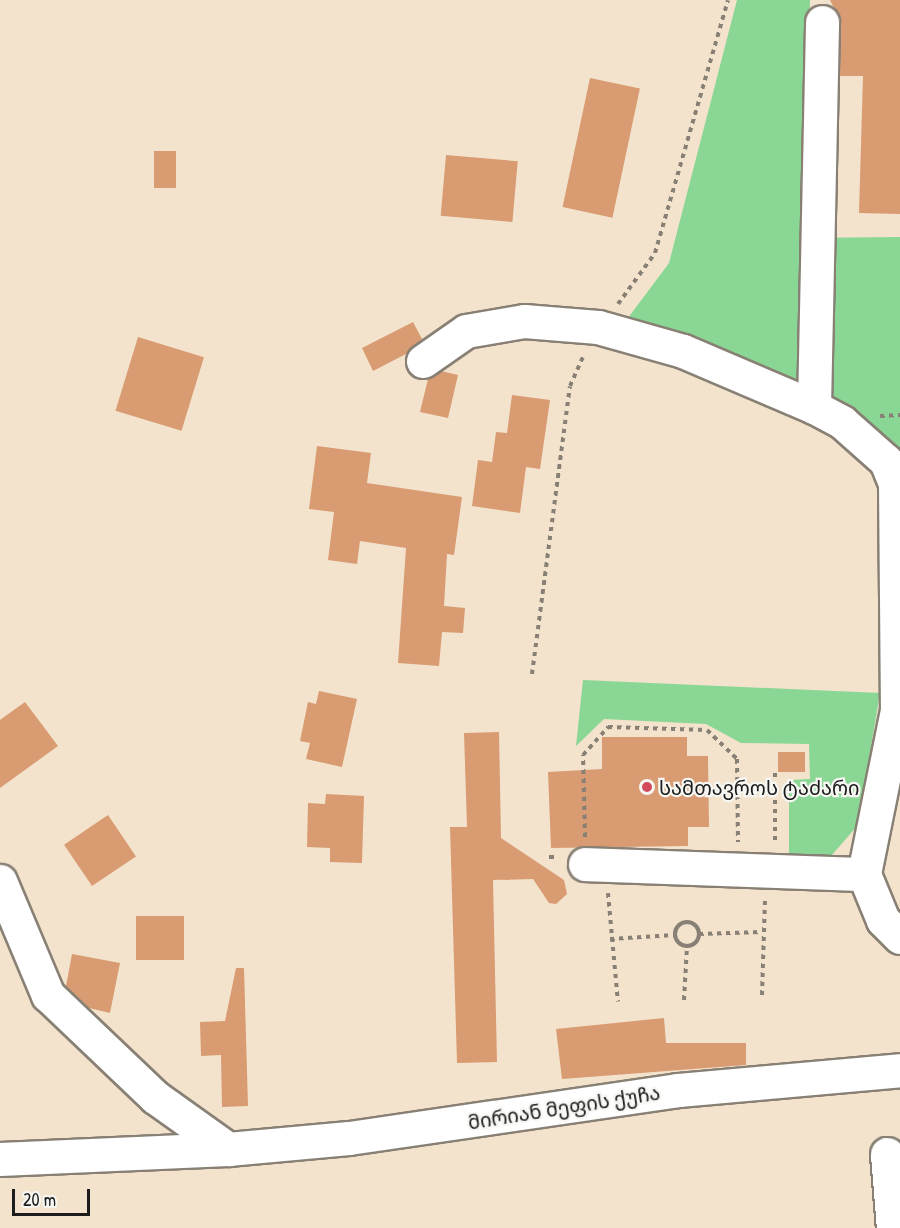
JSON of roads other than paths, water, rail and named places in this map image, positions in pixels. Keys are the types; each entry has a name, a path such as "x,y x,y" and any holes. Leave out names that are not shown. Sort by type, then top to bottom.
{"street":[{"path":"814,407 822,22"},
{"path":"423,361 466,331 525,321 598,327 683,351 814,407 867,441 886,461 895,483 898,717 864,874 883,920 900,937"},
{"path":"596,872 737,867 771,881 864,874"},
{"path":"0,881 48,995 154,1097 228,1149"},
{"name":"მირიან მეფის ქუჩა","path":"0,1159 228,1149 349,1138 678,1090 900,1070"},
{"path":"887,1154 893,1228"}],"place":[{"name":"სამთავროს ტაძარი","path":"647,787"}]}
